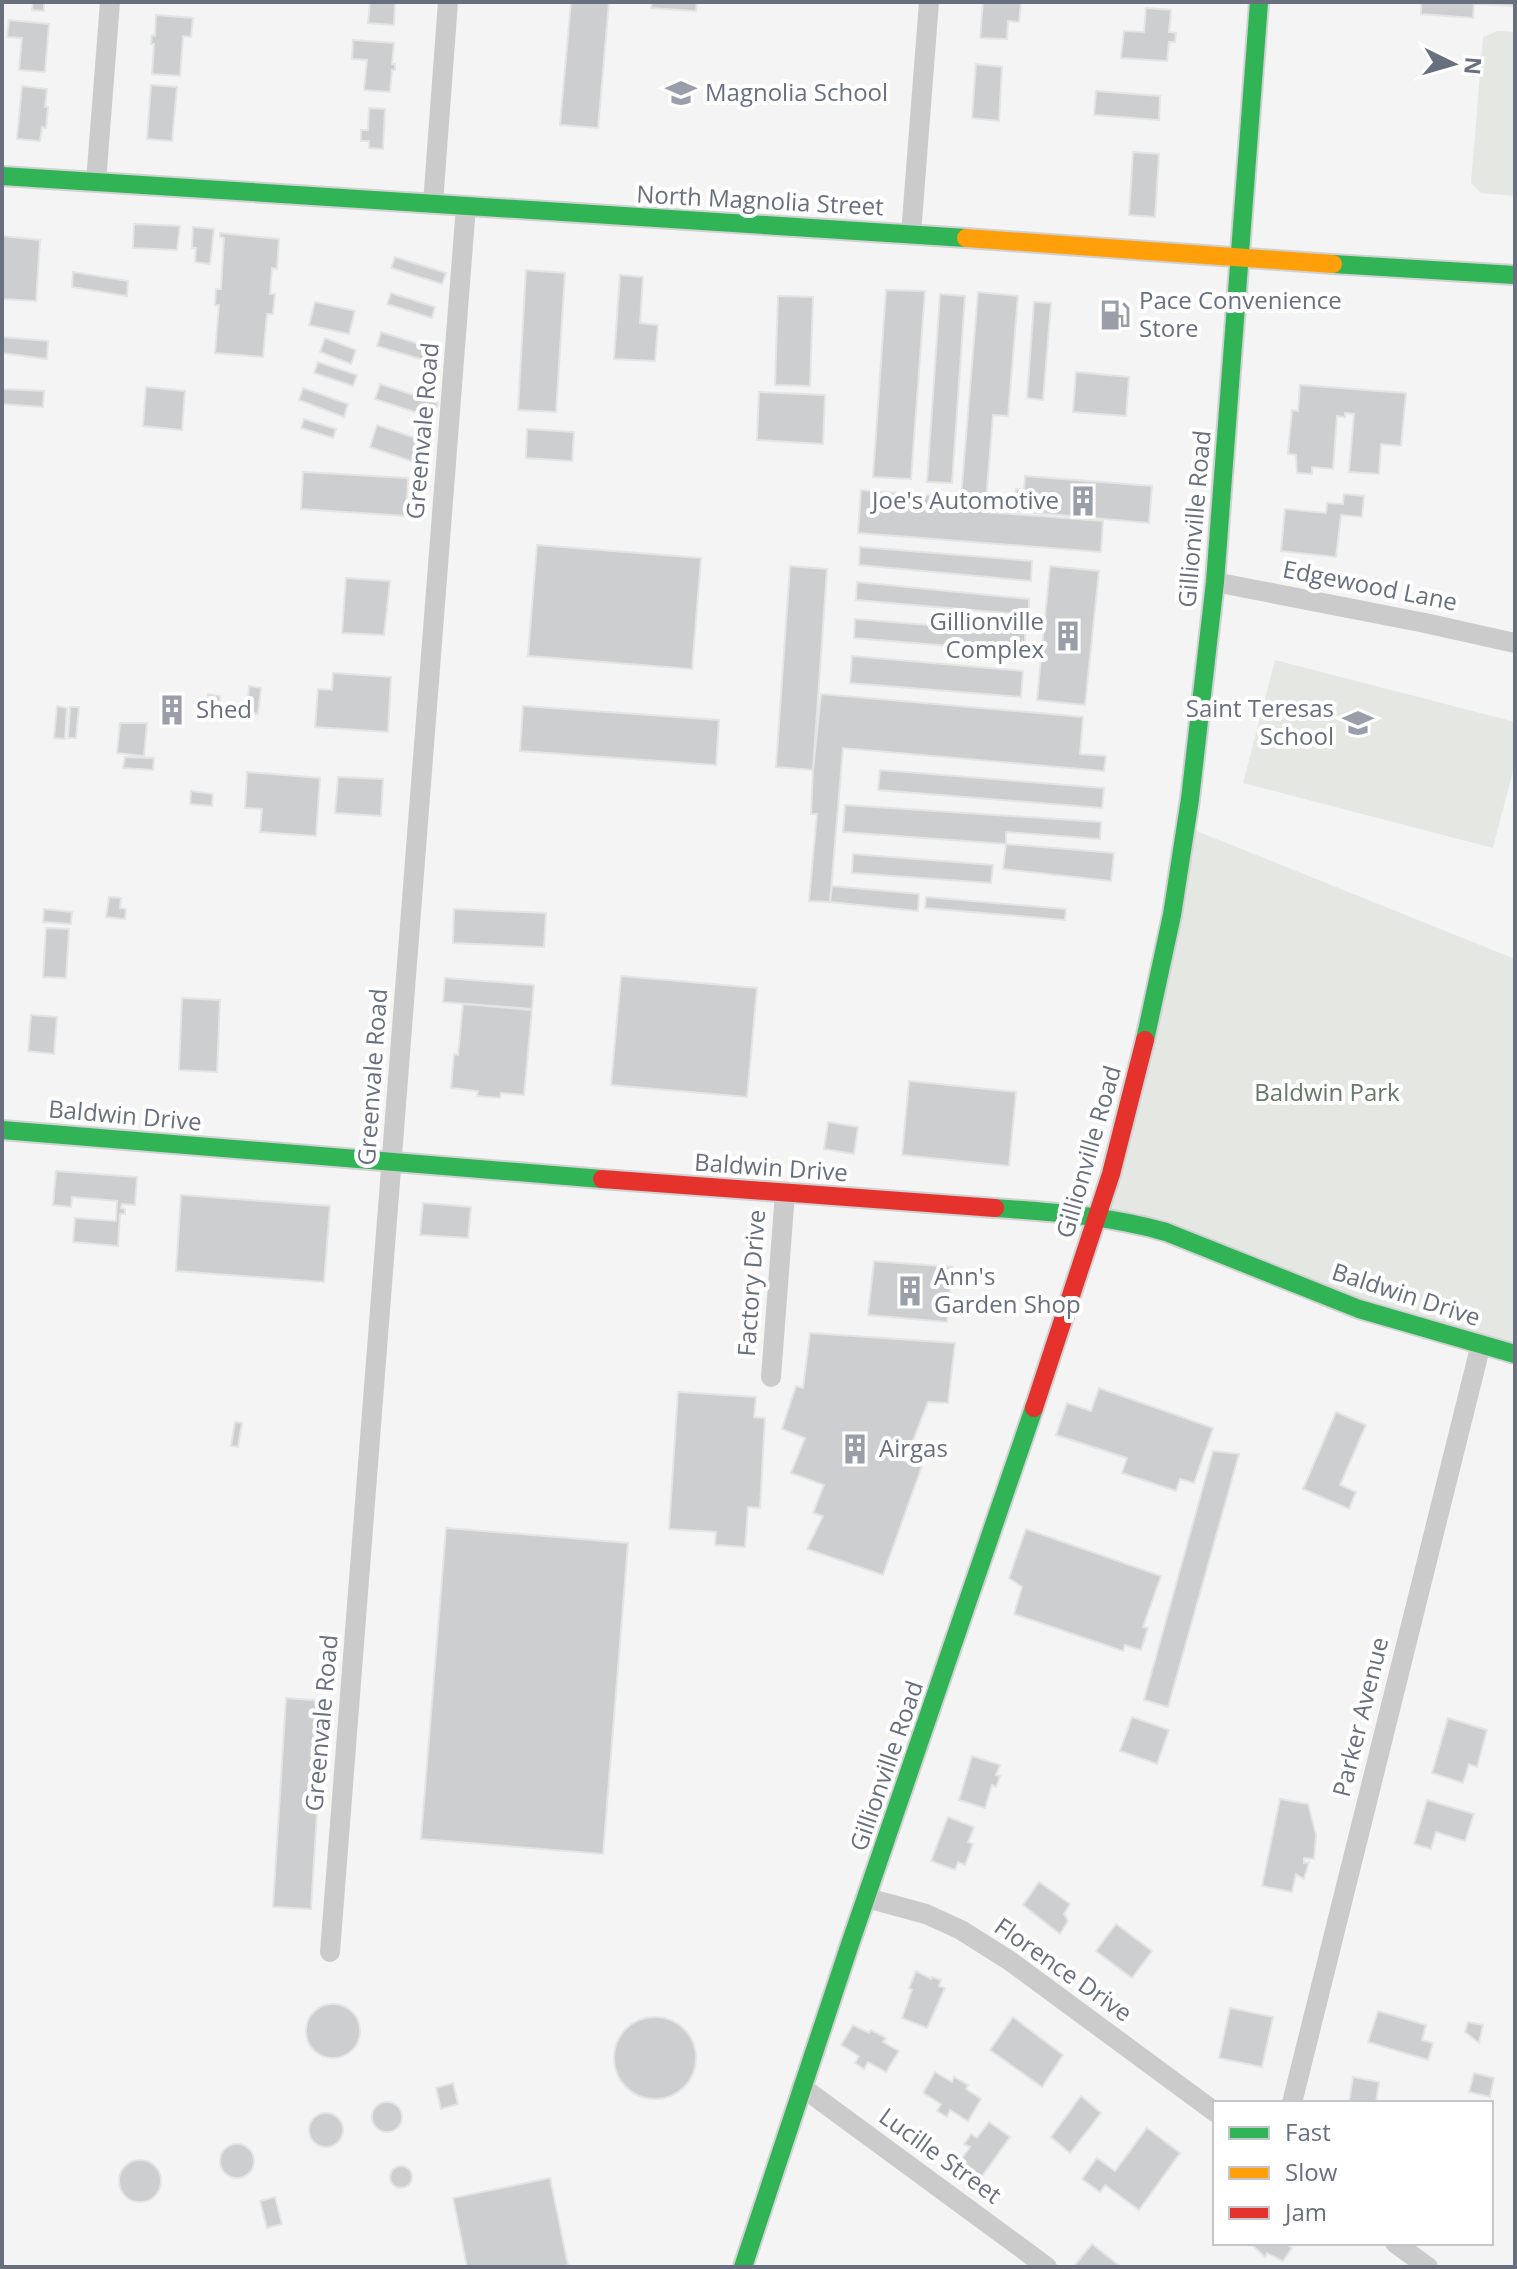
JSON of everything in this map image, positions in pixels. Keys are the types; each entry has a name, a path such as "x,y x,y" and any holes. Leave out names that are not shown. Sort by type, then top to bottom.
{"street":[{"path":"96,182 110,2"},
{"path":"433,203 448,2"},
{"path":"911,234 929,2"},
{"name":"Gillionville Road","path":"743,2267 1097,1217 1143,1051 1172,915 1190,799 1215,582 1259,2"},
{"name":"North Magnolia Street","path":"2,176 1515,275"},
{"name":"Greenvale Road","path":"330,1952 466,206"},
{"name":"Edgewood Lane","path":"1215,582 1515,643"},
{"name":"Baldwin Drive","path":"2,1130 1097,1217 1166,1232 1359,1309 1515,1354"},
{"name":"Factory Drive","path":"771,1377 785,1193"},
{"name":"Parker Avenue","path":"1292,2101 1481,1344"},
{"name":"Florence Drive","path":"867,1898 926,1914 961,1930 1010,1961 1213,2111"},
{"name":"Lucille Street","path":"802,2087 1047,2267"},
{"path":"1398,2245 1428,2267"}],"green space":[{"path":"1498,31 1515,32 1515,196 1481,193 1471,183 1483,37"},
{"path":"1275,660 1515,722 1515,763 1493,848 1243,783"},
{"name":"Baldwin Park","path":"1189,828 1515,959 1515,1352 1100,1216"}],"building":[{"path":"33,2 44,2 44,11 32,10"},
{"path":"370,2 395,2 394,25 368,23"},
{"path":"571,2 609,2 598,128 560,125"},
{"path":"652,2 697,2 696,11 651,8"},
{"path":"983,2 1021,2 1019,22 1008,21 1007,39 980,38"},
{"path":"1421,2 1515,2 1515,6 1474,4 1473,18 1421,14"},
{"path":"1146,8 1171,10 1169,32 1176,33 1175,42 1169,42 1167,61 1121,58 1124,31 1144,32"},
{"path":"156,15 193,18 191,37 183,36 180,76 152,74 154,44 151,44 152,35 155,36"},
{"path":"9,20 49,24 45,72 19,70 22,38 7,37"},
{"path":"353,40 394,43 392,64 395,64 395,70 392,70 390,92 364,90 367,60 352,59"},
{"path":"976,64 1002,67 999,121 972,118"},
{"path":"151,85 177,87 172,141 147,139"},
{"path":"22,86 47,89 46,128 42,127 40,141 17,139"},
{"path":"1096,91 1160,96 1159,120 1094,115"},
{"path":"369,108 385,109 383,149 369,148 369,141 361,141 361,130 368,130"},
{"path":"1133,152 1159,154 1155,217 1129,215"},
{"path":"134,224 180,226 177,250 133,248"},
{"path":"193,227 214,229 210,264 195,262"},
{"path":"220,233 279,239 277,269 272,268 270,294 275,294 273,314 267,314 263,357 215,353 219,305 215,305 216,289 221,289 224,238 220,237"},
{"path":"2,236 40,240 36,301 2,299"},
{"path":"395,257 446,273 442,284 391,268"},
{"path":"526,270 565,273 556,412 518,410"},
{"path":"73,272 128,281 127,296 72,287"},
{"path":"620,275 643,277 640,323 658,325 655,361 614,359"},
{"path":"886,290 925,291 911,479 873,477"},
{"path":"978,292 1018,296 1008,416 993,415 985,512 1103,521 1101,552 858,533 861,490 961,498"},
{"path":"391,293 435,307 432,318 387,304"},
{"path":"940,294 965,296 952,483 927,482"},
{"path":"778,296 813,297 810,386 775,385"},
{"path":"315,302 355,311 349,334 309,325"},
{"path":"1034,302 1051,303 1043,400 1027,398"},
{"path":"381,332 441,351 437,364 377,346"},
{"path":"2,337 48,341 47,359 2,353"},
{"path":"325,338 356,350 351,364 320,352"},
{"path":"318,362 357,375 353,386 314,373"},
{"path":"1076,372 1129,377 1126,416 1073,412"},
{"path":"380,384 438,403 433,418 375,399"},
{"path":"1300,385 1406,393 1401,446 1381,444 1379,474 1349,472 1354,414 1345,413 1345,417 1337,416 1333,469 1312,467 1312,474 1297,473 1296,455 1288,454 1292,410 1298,411"},
{"path":"146,387 185,391 182,430 143,426"},
{"path":"303,388 348,404 344,417 299,400"},
{"path":"2,389 44,391 43,407 2,404"},
{"path":"759,392 825,395 823,444 757,440"},
{"path":"304,419 336,429 333,438 301,428"},
{"path":"377,425 430,443 423,465 370,447"},
{"path":"527,429 574,432 572,461 526,458"},
{"path":"303,472 408,478 406,516 301,509"},
{"name":"Joe's Automotive","path":"1025,476 1152,486 1149,523 1015,511 1016,489 1024,490"},
{"path":"1344,494 1364,496 1362,517 1341,515 1336,557 1281,551 1285,509 1326,513 1327,503 1343,504"},
{"path":"537,545 701,558 692,669 528,656"},
{"path":"860,547 1032,561 1031,581 859,565"},
{"path":"790,566 827,569 813,770 776,767"},
{"name":"Gillionville Complex","path":"1050,566 1099,571 1085,705 1037,700"},
{"path":"346,578 390,581 384,635 342,633"},
{"path":"857,582 1029,599 1029,615 856,600"},
{"path":"855,619 1025,633 1025,652 854,638"},
{"path":"852,656 1023,671 1021,697 850,683"},
{"path":"333,673 391,677 388,732 315,727 318,689 332,690"},
{"path":"249,686 261,688 258,714 247,712"},
{"path":"208,694 220,696 219,715 207,714"},
{"path":"821,694 1083,717 1080,754 1106,756 1104,771 843,748 830,902 809,901 817,814 811,814 813,770"},
{"name":"Shed","path":"165,704 179,706 178,716 164,715"},
{"path":"57,706 67,708 65,739 54,738"},
{"path":"523,706 719,720 716,765 520,751"},
{"path":"70,707 79,707 76,738 68,738"},
{"path":"120,723 147,723 144,756 117,753"},
{"path":"125,757 154,758 153,770 123,768"},
{"path":"880,770 1104,788 1102,808 878,790"},
{"path":"247,772 320,778 316,836 260,832 262,809 245,808"},
{"path":"338,777 383,779 381,816 335,813"},
{"path":"191,791 213,794 212,806 190,804"},
{"path":"845,805 1101,822 1100,839 1006,832 1006,844 843,832"},
{"path":"1006,844 1114,853 1111,881 1003,869"},
{"path":"853,854 993,865 991,883 852,873"},
{"path":"832,886 919,894 918,911 830,902"},
{"path":"109,897 121,898 120,908 126,909 125,919 106,917"},
{"path":"926,897 1066,909 1065,920 925,908"},
{"path":"44,909 72,912 71,924 43,922"},
{"path":"454,909 546,913 544,947 453,943"},
{"path":"46,928 69,929 66,978 43,977"},
{"path":"621,976 757,988 747,1097 611,1085"},
{"path":"445,978 534,985 532,1009 443,1002"},
{"path":"182,998 220,1000 217,1072 179,1070"},
{"path":"463,1004 532,1010 524,1095 501,1093 500,1098 477,1096 478,1091 451,1088"},
{"path":"31,1015 57,1017 54,1054 28,1051"},
{"path":"909,1081 1016,1092 1009,1166 902,1155"},
{"path":"828,1122 858,1127 854,1154 824,1149"},
{"path":"56,1171 137,1177 135,1205 122,1204 125,1214 120,1214 118,1246 73,1242 75,1218 116,1221 117,1201 72,1197 71,1207 53,1205"},
{"path":"181,1195 330,1206 324,1282 176,1271"},
{"path":"423,1203 471,1207 468,1238 420,1235"},
{"name":"Ann's Garden Shop","path":"874,1261 952,1267 947,1322 868,1315"},
{"name":"Airgas","path":"810,1333 955,1343 948,1403 928,1402 905,1461 922,1466 883,1575 807,1549 823,1516 813,1513 824,1485 791,1473 805,1438 782,1429 796,1386 803,1388"},
{"path":"1099,1388 1213,1428 1194,1483 1180,1479 1176,1491 1122,1473 1127,1458 1056,1435 1067,1403 1091,1411"},
{"path":"678,1392 756,1397 754,1417 765,1418 760,1508 748,1507 745,1547 715,1545 716,1532 669,1529"},
{"path":"1336,1412 1366,1425 1340,1485 1356,1492 1349,1509 1303,1489"},
{"path":"235,1422 242,1423 238,1447 231,1446"},
{"path":"1213,1451 1239,1454 1168,1707 1144,1700"},
{"path":"446,1528 628,1543 603,1854 421,1839"},
{"path":"1026,1529 1161,1576 1143,1627 1148,1628 1141,1650 1125,1645 1123,1651 1014,1614 1022,1587 1009,1578"},
{"path":"286,1698 324,1701 311,1909 273,1907"},
{"path":"1132,1717 1169,1730 1157,1764 1120,1751"},
{"path":"1448,1718 1487,1730 1477,1767 1469,1764 1463,1783 1432,1773"},
{"path":"972,1756 1000,1765 996,1775 1000,1776 996,1787 992,1785 985,1808 959,1800"},
{"path":"1280,1799 1308,1804 1316,1835 1314,1859 1304,1858 1304,1863 1309,1862 1304,1879 1296,1874 1292,1892 1262,1886"},
{"path":"1427,1800 1474,1814 1465,1841 1436,1832 1431,1849 1414,1844"},
{"path":"948,1817 974,1827 968,1842 973,1844 965,1865 958,1862 955,1870 931,1861"},
{"path":"1039,1882 1070,1904 1064,1914 1068,1921 1060,1934 1023,1905"},
{"path":"1116,1924 1152,1951 1132,1978 1096,1951"},
{"path":"916,1971 931,1979 941,1980 939,1986 945,1988 927,2028 902,2018"},
{"path":"333,2004 352,2012 360,2031 352,2050 333,2058 314,2050 306,2031 314,2012"},
{"path":"1230,2008 1273,2017 1262,2067 1219,2058"},
{"path":"1378,2011 1426,2025 1422,2040 1433,2043 1428,2060 1368,2042"},
{"path":"655,2017 671,2020 684,2029 693,2042 696,2058 693,2074 684,2087 671,2096 655,2099 639,2096 626,2087 617,2074 614,2058 617,2042 626,2029 639,2020"},
{"path":"1013,2017 1063,2055 1042,2087 990,2050"},
{"path":"1468,2022 1483,2025 1479,2043 1465,2032"},
{"path":"853,2025 886,2038 883,2042 899,2051 886,2072 868,2062 864,2069 855,2063 859,2056 841,2045"},
{"path":"935,2072 952,2082 954,2077 968,2085 966,2089 981,2099 968,2121 950,2110 947,2117 937,2111 941,2104 923,2093"},
{"path":"1474,2073 1494,2078 1490,2097 1469,2092"},
{"path":"1353,2077 1379,2082 1376,2101 1349,2101"},
{"path":"453,2083 458,2104 441,2109 436,2088"},
{"path":"1081,2096 1101,2113 1070,2153 1051,2137"},
{"path":"387,2102 398,2106 402,2117 398,2128 387,2132 376,2128 372,2117 376,2106"},
{"path":"326,2113 338,2118 343,2130 338,2142 326,2147 314,2142 309,2130 314,2118"},
{"path":"989,2122 1010,2137 977,2183 956,2167 970,2147 964,2144 971,2134 977,2138"},
{"path":"1147,2128 1180,2153 1139,2210 1105,2185 1100,2192 1082,2179 1097,2158 1115,2171"},
{"path":"237,2144 249,2149 254,2161 249,2173 237,2178 225,2173 220,2161 225,2149"},
{"path":"140,2160 155,2166 161,2181 155,2196 140,2202 125,2196 119,2181 125,2166"},
{"path":"401,2166 409,2169 412,2177 409,2185 401,2188 393,2185 390,2177 393,2169"},
{"path":"550,2178 568,2265 467,2267 453,2198"},
{"path":"275,2197 282,2224 267,2228 260,2201"},
{"path":"1092,2244 1121,2267 1074,2266"},
{"path":"1252,2245 1288,2245 1292,2248 1283,2261 1267,2253 1265,2257"}],"traffic: fast":[{"path":"1145,1040 1172,915 1190,799 1215,582 1259,2"},
{"path":"2,176 966,238"},
{"path":"1333,264 1515,275"},
{"path":"2,1130 602,1179"},
{"path":"995,1208 1103,1218 1166,1232 1359,1309 1515,1354"},
{"path":"743,2267 1034,1408"}],"traffic: slow":[{"path":"966,238 1333,264"}],"traffic: jam":[{"path":"1034,1408 1111,1174 1145,1040"},
{"path":"602,1179 995,1208"}],"place":[{"name":"Magnolia School","path":"681,93"},
{"name":"Pace Convenience Store","path":"1115,315"},
{"name":"Joe's Automotive","path":"1083,501"},
{"name":"Gillionville Complex","path":"1068,636"},
{"name":"Shed","path":"172,710"},
{"name":"Saint Teresas School","path":"1358,723"},
{"name":"Ann's Garden Shop","path":"910,1291"},
{"name":"Airgas","path":"855,1449"}]}
